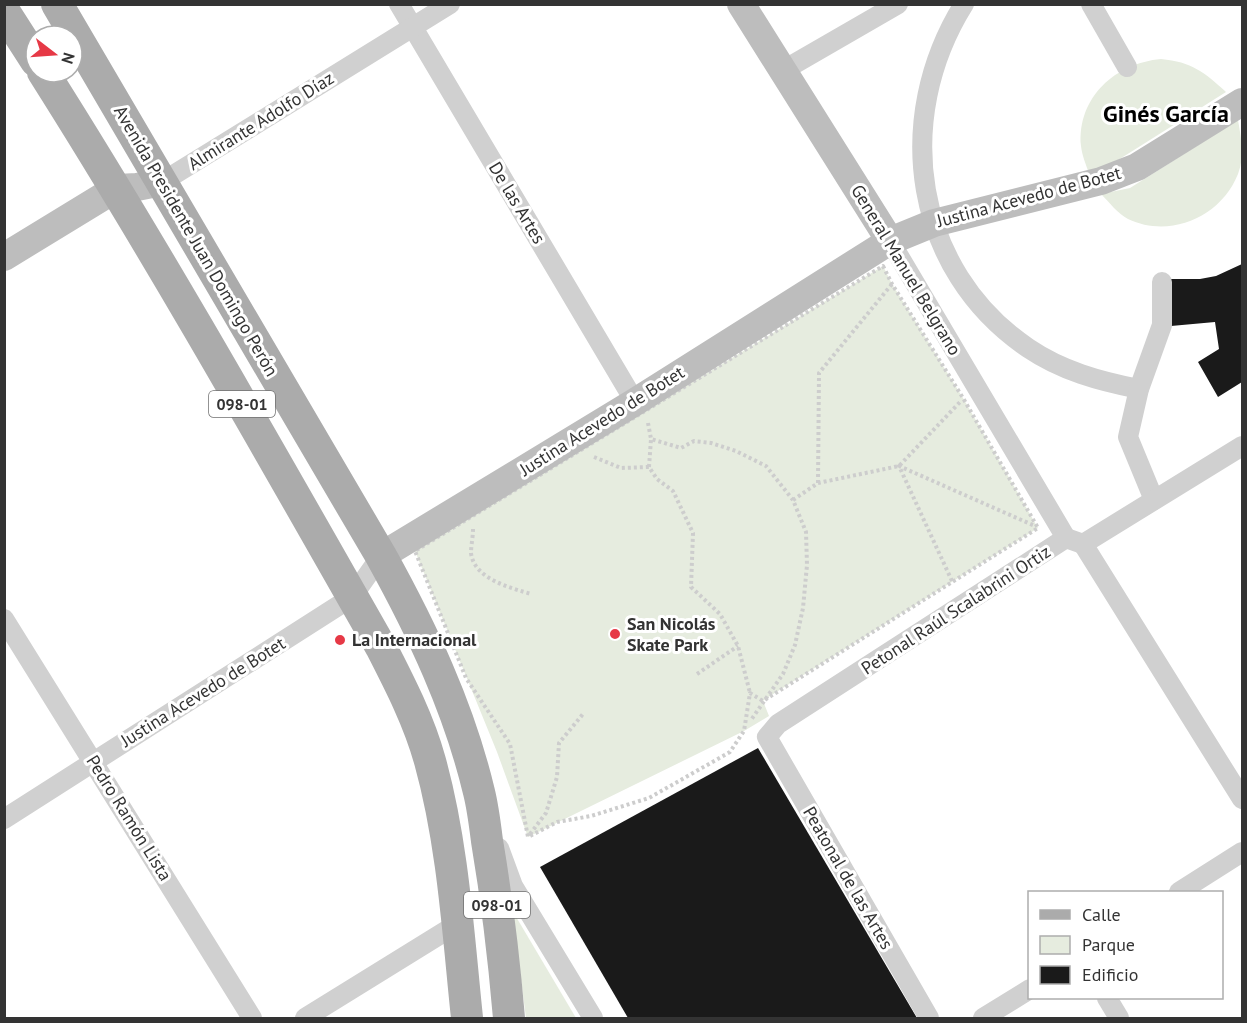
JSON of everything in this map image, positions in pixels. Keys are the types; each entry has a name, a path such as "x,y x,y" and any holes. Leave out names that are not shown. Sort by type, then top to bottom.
{"main road":[{"name":"Avenida Presidente Juan Domingo Perón","path":"57,4 381,556 414,615 437,666 455,714 479,792 494,883 509,1018"},
{"path":"4,11 24,42"},
{"name":"098-01","path":"51,84 117,188 401,686 429,759 450,863 467,1018"}],"street":[{"name":"De las Artes","path":"399,4 640,406"},
{"name":"Almirante Adolfo Díaz","path":"4,258 117,188 162,182 450,4"},
{"name":"General Manuel Belgrano","path":"741,4 1074,541 1242,799"},
{"path":"782,71 898,4"},
{"path":"964,4 945,38 931,74 923,111 921,148 925,186 934,223 949,260 971,293 997,323 1020,342 1062,368 1100,381 1139,389"},
{"path":"1090,4 1127,67"},
{"name":"Justina Acevedo de Botet","path":"4,819 352,597 381,556 640,406 890,241 934,223 1110,177 1137,167 1242,102"},
{"path":"1155,500 1128,436 1139,389 1162,326 1162,282"},
{"name":"Petonal Raúl Scalabrini Ortiz","path":"767,737 778,724 1074,541 1155,500 1242,446"},
{"name":"Pedro Ramón Lista","path":"4,619 252,1018"},
{"name":"Peatonal de las Artes","path":"767,737 929,1018"},
{"path":"479,792 513,886 593,1018"},
{"path":"1181,891 1242,852"},
{"path":"305,1018 457,924"},
{"path":"983,1018 1028,989"},
{"path":"1108,999 1119,1018"}],"path":[{"path":"528,837 510,744 466,678 415,551 579,451 640,406 883,266 1038,528"},
{"path":"818,483 819,373 892,284"},
{"path":"793,500 818,483 899,466 963,398"},
{"path":"640,406 651,438 649,467 657,479 673,491 693,533 691,587 720,614 738,646 750,693 744,731"},
{"path":"528,837 557,822 591,816 649,798 730,752 783,674 795,645 803,608 807,565 806,532 793,500 766,466 736,451 711,443 694,441 681,448 651,438"},
{"path":"579,451 621,468 649,467"},
{"path":"899,466 1038,528"},
{"path":"899,466 952,581"},
{"path":"475,515 471,555 483,576 507,587 531,594"},
{"path":"763,701 1038,528"},
{"path":"697,674 738,646"},
{"path":"750,693 763,701"},
{"path":"528,837 546,813 557,777 558,743 583,714"}],"green space":[{"path":"1161,59 1172,60 1197,69 1226,92 1107,167 1089,173 1081,146 1081,128 1085,112 1093,98 1115,75 1129,67"},
{"path":"1238,120 1242,154 1238,174 1220,202 1207,212 1177,225 1144,225 1124,217 1101,194 1130,188"},
{"path":"883,266 1038,528 770,696 763,701 769,716 744,731 528,837 497,752 415,551"},
{"path":"512,910 576,1018 526,1018"}],"building":[{"path":"1242,264 1242,382 1218,397 1198,362 1219,349 1215,322 1171,326 1166,279 1200,279 1216,276"},
{"path":"758,748 917,1018 628,1018 540,867"}],"place":[{"name":"San Nicolás Skate Park","path":"615,634"},
{"name":"La Internacional","path":"340,640"}],"district":[{"name":"Ginés García","path":"1166,114"}]}
